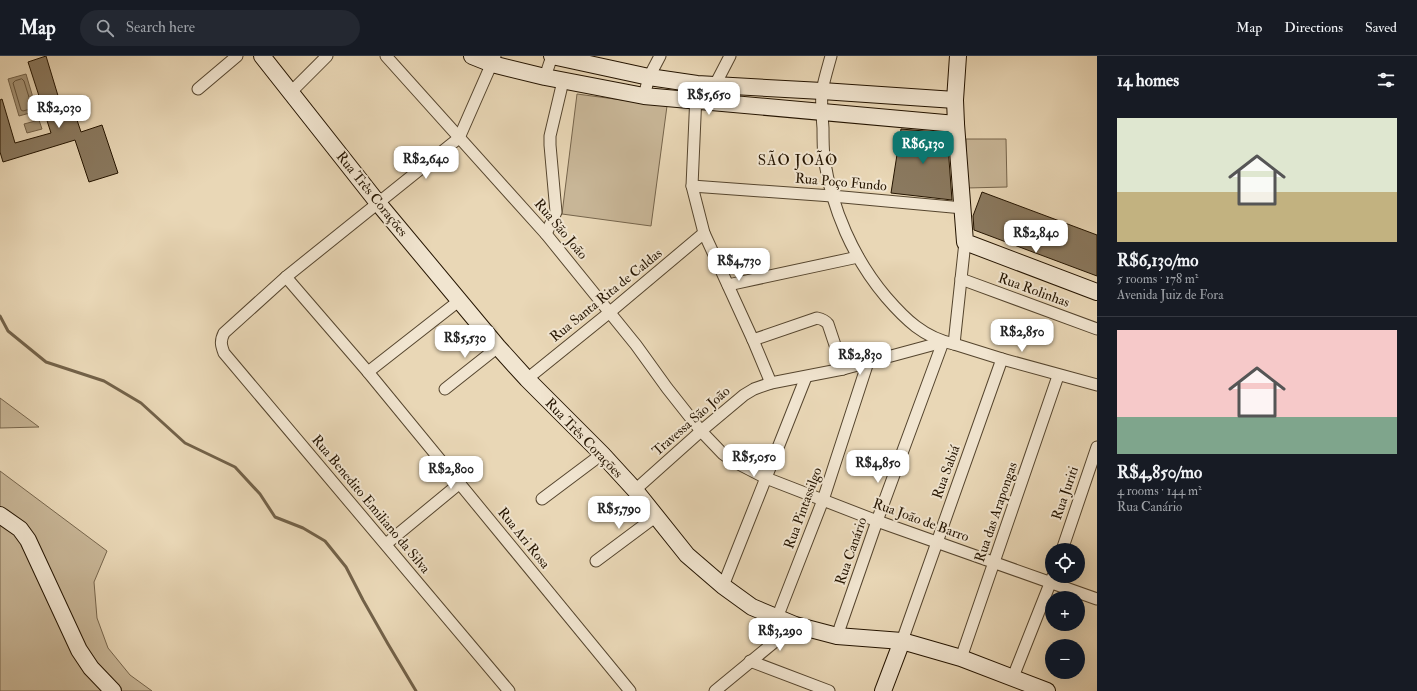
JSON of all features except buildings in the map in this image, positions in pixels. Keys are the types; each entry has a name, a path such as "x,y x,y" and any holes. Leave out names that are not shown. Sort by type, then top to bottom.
{"street":[{"path":"198,89 237,56"},
{"name":"Rua Três Corações","path":"262,56 378,203 498,347 635,490 687,556 723,586 752,607 795,625 837,636 902,640 961,658 1047,691"},
{"path":"291,92 327,56"},
{"name":"Rua São João","path":"386,56 546,234 610,312 702,431"},
{"path":"472,56 493,60 564,81 644,96 956,124"},
{"path":"545,76 552,56 650,77 697,84 956,100"},
{"path":"644,96 650,77 660,56"},
{"path":"714,102 715,85 730,56"},
{"path":"831,56 822,91 824,157 832,196 841,222 858,257 874,283 900,314 924,333 949,343 1058,376 1097,385"},
{"path":"958,56 956,124 965,242 1097,292"},
{"path":"286,277 459,138 493,60"},
{"path":"546,234 556,212 550,136 564,81"},
{"path":"697,84 692,186 704,233 771,383"},
{"name":"Rua Poço Fundo","path":"692,186 832,196 963,208"},
{"name":"Rua Santa Rita de Caldas","path":"527,379 704,233"},
{"name":"Rua Canário","path":"837,636 877,521 949,343 961,279 965,242"},
{"path":"728,285 858,257"},
{"name":"Rua Benedito Emiliano da Silva","path":"286,277 224,333 221,339 221,345 224,353 509,691"},
{"name":"Rua Ari Rosa","path":"286,277 368,372 630,691"},
{"name":"Rua Rolinhas","path":"961,279 1097,329"},
{"path":"368,372 460,300"},
{"path":"753,340 817,318 822,319 828,324 844,369"},
{"name":"Travessa São João","path":"635,490 744,395 754,389 771,383 844,369 949,343"},
{"path":"445,389 498,347"},
{"name":"Rua Sabiá","path":"902,640 1002,359"},
{"name":"Rua Pintassilgo","path":"777,618 823,500 868,362"},
{"name":"Rua das Arapongas","path":"961,658 1058,376"},
{"path":"723,586 806,377"},
{"name":"Rua João de Barro","path":"702,431 723,454 733,461 766,478 937,543 1045,578"},
{"name":"Rua Juriti","path":"1064,543 1097,447"},
{"path":"542,499 602,454"},
{"path":"386,544 460,483"},
{"path":"0,515 20,529 28,540 79,650 91,668 113,691"},
{"path":"596,561 655,517"},
{"path":"1013,677 1051,583"},
{"name":"Rua João de Barro","path":"1059,583 1097,599"},
{"path":"715,691 795,625"},
{"path":"883,691 902,640"},
{"path":"750,661 830,691"}],"shaded area":[{"path":"577,94 667,106 651,226 562,214"},
{"path":"966,139 1006,139 1007,187 967,188"},
{"path":"0,398 39,427 0,428"},
{"path":"0,471 107,551 94,582 97,618 108,648 130,675 152,691 0,691"}],"water":[{"path":"26,74 37,111 19,116 8,79"},
{"path":"39,120 42,129 27,133 24,124"}],"waterway":[{"path":"0,316 8,331 46,362 104,381 141,403 185,443 235,467 260,494 275,517 303,528 325,541 346,567 363,600 416,691"}],"district":[{"name":"SÃO JOÃO","path":"798,160"}]}
